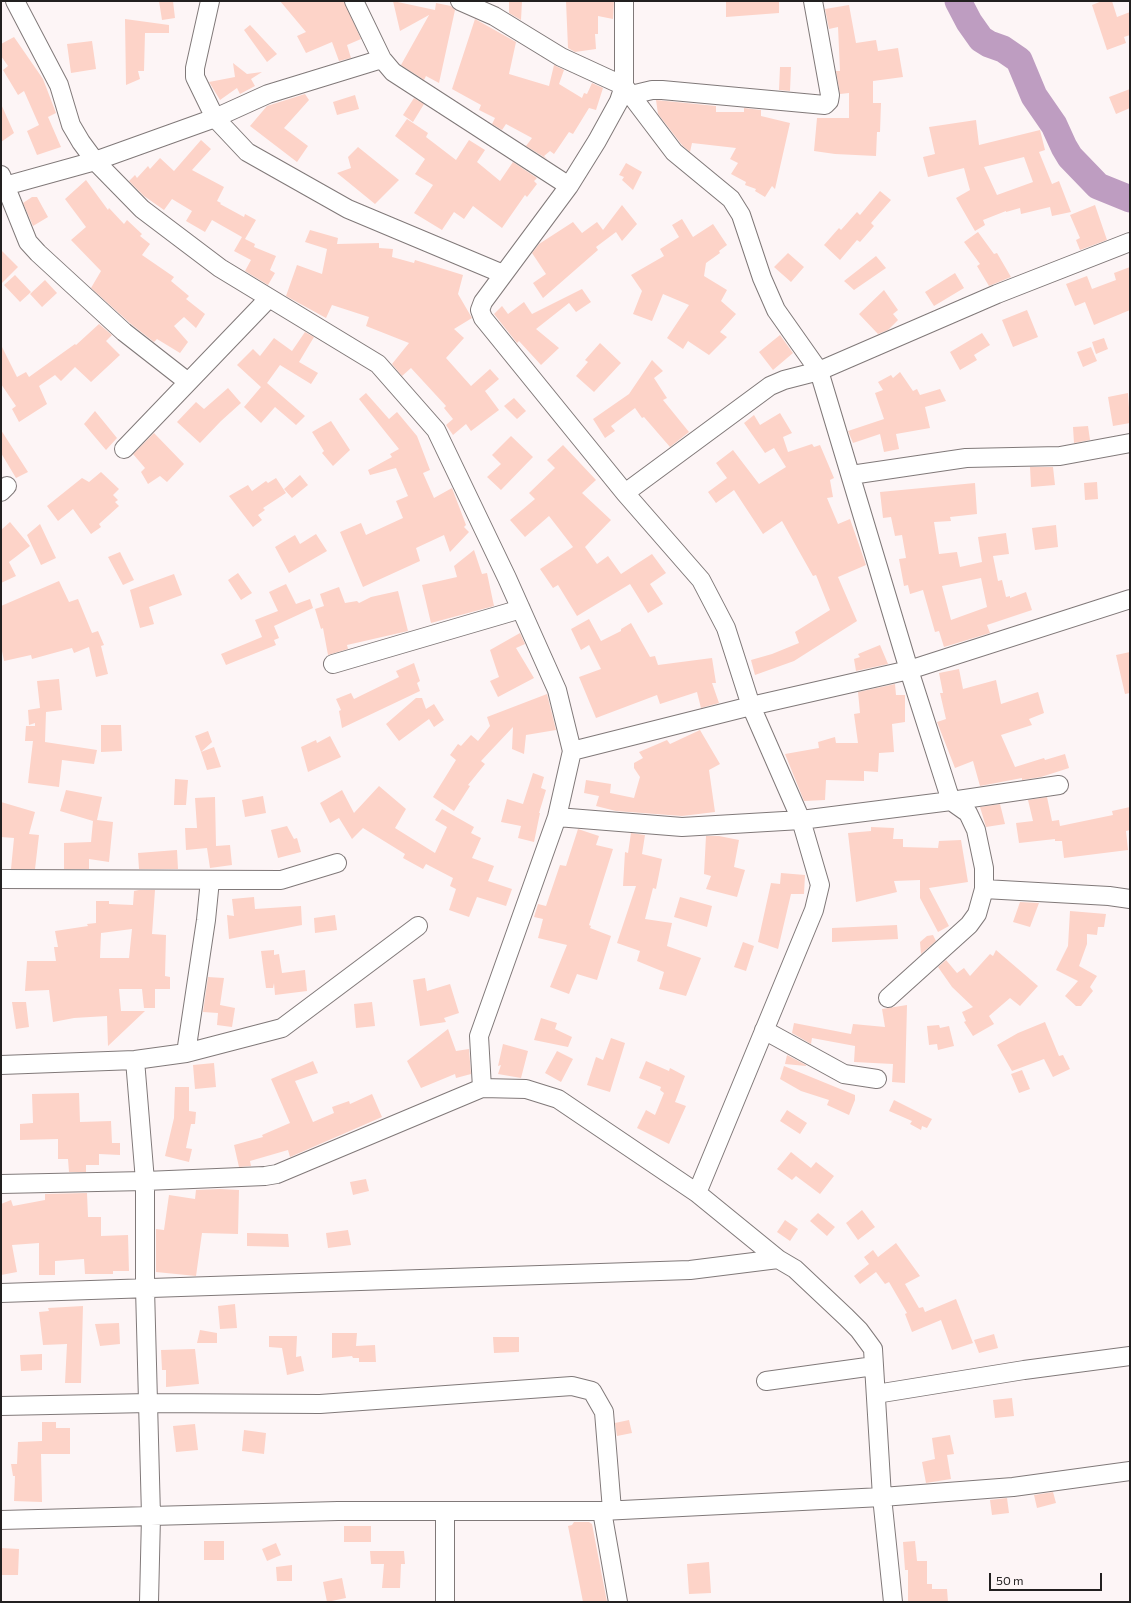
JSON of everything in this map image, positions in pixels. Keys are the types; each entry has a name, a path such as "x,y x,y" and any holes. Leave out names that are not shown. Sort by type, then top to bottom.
{"street":[{"path":"15,1 59,85 71,125 94,161 142,210 220,268 378,364 436,430 521,609 556,690 572,751 557,817 479,1036 482,1088"},
{"path":"210,1 195,68 195,77 215,118 247,152 348,209 503,274"},
{"path":"354,1 382,59 393,72 569,186"},
{"path":"460,1 494,16 561,57 627,91 674,152 731,199 741,215 762,278 776,310 819,371 909,670 952,801 968,813 976,830 984,868 984,889 976,914 969,925 888,998"},
{"path":"624,1 627,91 619,101 597,141 569,186 503,274 483,302 480,310 483,318 625,493 701,580 726,628 751,706 801,820 820,885 814,910 696,1193"},
{"path":"627,91 662,90 825,105 829,101 830,95 812,1"},
{"path":"188,382 124,332 38,253 28,242 3,182 94,161 215,118 268,94 382,59"},
{"path":"625,493 770,386 784,380 819,371 997,294 1130,242"},
{"path":"124,449 269,298"},
{"path":"851,475 966,458 1060,456 1130,443"},
{"path":"572,751 751,706 909,670 1130,599"},
{"path":"333,664 521,609"},
{"path":"557,817 677,827 801,820 952,801 1060,785"},
{"path":"1,880 281,880 336,863"},
{"path":"186,1053 206,920 210,880"},
{"path":"984,889 1109,896 1130,899"},
{"path":"1,1065 135,1060 186,1053 282,1028 418,926"},
{"path":"764,1030 844,1074 877,1079"},
{"path":"135,1060 144,1181 145,1288 151,1516 149,1602"},
{"path":"1,1184 144,1181 265,1176 277,1174 482,1088 526,1089 558,1099 696,1193 778,1259 795,1269 859,1330 873,1349 882,1498 893,1602"},
{"path":"1,1293 690,1270 778,1259"},
{"path":"876,1394 1024,1370 1130,1356"},
{"path":"766,1381 874,1366"},
{"path":"1,1406 149,1403 320,1404 572,1386 592,1391 604,1412 607,1510 618,1602"},
{"path":"1,1520 338,1511 607,1510 882,1498 1012,1487 1130,1470"},
{"path":"445,1511 445,1602"}],"building":[{"path":"159,1 173,1 175,18 162,20"},
{"path":"280,1 344,1 361,39 347,45 351,58 339,61 332,42 306,53 297,36 306,32"},
{"path":"393,1 435,10 436,3 451,6 455,10 439,83 426,76 424,80 401,65 429,15 400,31"},
{"path":"509,1 522,1 521,20 509,13"},
{"path":"566,1 614,1 613,19 598,16 598,34 595,34 596,49 575,52 568,48"},
{"path":"726,1 779,1 779,13 726,17"},
{"path":"1102,1 1112,1 1117,17 1130,12 1130,35 1124,37 1126,43 1107,50 1092,5"},
{"path":"849,5 856,43 876,40 878,51 898,48 903,77 873,81 873,103 881,103 880,132 877,132 876,156 835,154 814,151 817,118 849,118 849,93 840,94 836,71 840,71 838,27 829,29 825,9"},
{"path":"125,19 169,25 169,33 145,33 144,71 138,71 140,79 126,85"},
{"path":"475,19 516,42 509,74 549,86 554,65 564,70 559,84 582,98 584,93 587,94 592,83 603,88 596,110 589,108 573,134 569,132 554,154 550,151 544,156 547,159 526,146 532,138 506,124 502,130 492,124 495,118 479,110 481,105 452,89"},
{"path":"250,25 277,54 267,62 244,30"},
{"path":"14,37 43,79 56,113 48,117 61,147 37,155 27,131 39,125 24,91 18,95 3,70 8,66 1,56 1,44"},
{"path":"92,41 96,69 71,73 67,44"},
{"path":"233,63 247,74 262,72 251,79 255,86 240,94 237,88 220,100 209,82 235,77"},
{"path":"780,67 791,67 790,91 779,90"},
{"path":"1130,89 1130,108 1116,114 1109,97"},
{"path":"305,94 309,100 284,128 308,146 297,162 250,126 267,106"},
{"path":"355,95 359,109 337,115 333,102"},
{"path":"414,98 424,104 413,122 403,115"},
{"path":"656,100 716,106 716,112 744,112 744,108 761,110 761,116 790,123 775,189 772,186 765,197 755,191 756,189 745,185 746,182 731,174 738,163 730,159 736,148 692,143 690,152 682,145 658,114"},
{"path":"1,104 14,133 1,142"},
{"path":"407,119 428,133 426,137 456,160 469,140 485,150 477,162 500,181 513,162 537,178 534,181 537,184 527,197 525,195 502,228 473,206 464,219 454,212 442,230 414,213 433,185 415,174 425,159 395,136"},
{"path":"976,120 979,145 1040,130 1045,150 1039,152 1052,184 1059,181 1071,212 1052,216 1050,207 1021,214 1020,208 1006,211 983,220 985,225 975,231 956,198 970,190 964,168 928,177 923,157 935,154 929,127","holes":["1024,157 1033,182 997,195 984,167"]},
{"path":"201,140 211,149 192,170 224,187 217,201 221,203 220,204 244,217 245,214 256,220 245,239 255,244 254,247 276,256 270,270 275,273 268,285 245,271 251,260 234,251 242,237 212,220 205,232 186,221 192,211 172,199 164,210 144,196 129,181 135,175 137,178 148,166 150,169 160,158 174,171"},
{"path":"358,147 399,180 375,204 337,173 351,168 348,157"},
{"path":"626,163 642,172 633,190 622,180 624,177 619,175"},
{"path":"86,180 108,210 109,208 124,224 127,220 142,234 140,236 150,244 142,255 174,277 171,281 189,296 186,299 205,314 196,328 184,317 174,326 188,342 180,353 157,339 154,342 131,324 91,288 101,271 71,240 86,227 65,199"},
{"path":"880,191 891,200 871,223 874,226 860,242 857,240 840,260 824,245 839,228 841,230 857,212 860,215"},
{"path":"32,197 37,197 48,217 33,226 23,203"},
{"path":"622,205 637,224 622,241 616,232 596,247 598,250 543,298 533,283 546,274 532,253 539,244 573,222 582,233 597,222 603,230"},
{"path":"1095,205 1107,240 1080,250 1076,240 1080,238 1070,215"},
{"path":"682,219 693,237 713,224 727,245 719,251 720,253 706,263 704,276 727,290 721,301 736,314 720,332 727,337 709,355 688,341 683,349 667,338 689,305 663,294 652,321 633,314 642,291 631,275 664,256 660,249 679,237 672,225"},
{"path":"310,230 338,238 337,244 379,243 379,248 393,249 392,257 414,263 415,260 463,275 458,294 472,318 454,329 464,338 446,358 471,386 490,369 499,379 485,391 499,410 471,431 466,424 453,435 446,425 453,419 444,408 446,406 411,368 402,376 392,364 409,343 366,326 369,317 332,305 326,318 286,296 297,265 322,274 327,249 305,242"},
{"path":"978,232 994,254 997,253 1011,277 989,286 977,266 980,264 964,242"},
{"path":"1,250 18,267 1,284"},
{"path":"788,253 804,267 791,282 774,267"},
{"path":"876,256 886,268 854,290 844,281"},
{"path":"1130,267 1130,310 1094,325 1085,302 1075,306 1066,284 1087,276 1092,289 1116,280 1114,273"},
{"path":"955,273 964,288 934,306 925,292"},
{"path":"15,275 31,292 20,302 4,285"},
{"path":"45,280 57,293 42,307 30,294"},
{"path":"582,289 591,302 576,312 569,303 536,329 559,348 541,365 519,341 517,343 494,314 502,306 508,314 524,302 532,314"},
{"path":"884,290 898,310 893,314 898,320 888,330 878,334 859,314"},
{"path":"1027,310 1038,337 1013,347 1002,320"},
{"path":"99,324 112,335 106,341 120,355 91,382 75,367 61,381 55,375 39,386 47,404 19,422 12,409 16,406 1,384 1,345 17,377 26,372 29,377 75,344 76,345"},
{"path":"305,332 314,337 299,362 318,373 311,384 280,365 267,383 305,416 296,425 275,407 261,423 244,407 261,387 237,365 253,349 260,356 274,338 292,351"},
{"path":"982,333 990,345 974,355 977,360 960,370 950,352"},
{"path":"780,335 793,353 773,370 759,352"},
{"path":"1104,338 1108,349 1096,354 1092,342"},
{"path":"600,343 621,363 594,392 576,376 588,362 585,360"},
{"path":"1091,347 1097,361 1083,367 1077,352"},
{"path":"652,360 663,371 654,378 667,398 663,400 689,432 670,447 644,417 642,418 635,408 611,426 615,431 605,438 593,419 629,394"},
{"path":"900,372 913,391 917,389 920,395 940,389 946,401 925,407 930,428 896,434 899,449 884,452 880,434 853,443 848,431 884,419 875,393 883,390 878,382 891,375 893,378"},
{"path":"228,388 241,403 200,443 177,422 196,402 204,409"},
{"path":"366,393 389,419 397,412 417,436 430,470 423,473 434,498 452,488 466,525 464,527 469,532 450,552 444,535 416,548 420,561 363,587 340,532 361,523 366,535 403,518 396,501 408,496 396,468 370,475 368,470 392,457 390,454 399,449 359,399"},
{"path":"1128,393 1130,423 1113,426 1108,397"},
{"path":"514,398 526,411 517,419 504,406"},
{"path":"95,411 117,438 106,450 84,424"},
{"path":"780,413 792,433 783,437 788,452 812,444 814,447 820,445 834,478 830,480 833,497 827,498 838,524 850,519 866,565 838,577 857,621 794,661 755,675 751,660 772,654 799,643 795,632 830,610 816,575 813,576 782,521 763,534 734,490 716,503 708,492 727,478 716,463 733,450 759,484 786,467 774,448 765,453 744,423 754,415 760,425"},
{"path":"331,421 350,450 333,466 322,453 324,451 312,432"},
{"path":"1088,426 1090,440 1074,443 1073,427"},
{"path":"1,430 28,472 16,478 1,453"},
{"path":"154,433 184,464 167,482 160,476 148,484 141,472 145,468 133,454"},
{"path":"511,436 533,457 501,490 487,477 501,464 492,455"},
{"path":"563,445 596,480 582,493 611,520 585,547 597,564 608,556 621,574 652,554 666,573 650,584 663,604 648,613 630,584 577,616 558,585 553,588 540,569 573,547 549,516 525,537 510,520 535,499 529,493 555,468 547,460"},
{"path":"1030,467 1053,467 1055,485 1031,487"},
{"path":"101,472 119,489 113,495 118,500 115,502 119,506 99,524 101,527 91,534 73,509 58,521 47,506 82,478 89,482"},
{"path":"300,475 308,485 292,498 284,489"},
{"path":"276,478 286,493 263,508 265,510 258,515 262,520 253,527 229,496 248,485 252,491 266,481 268,483"},
{"path":"1097,482 1098,499 1085,500 1084,483"},
{"path":"975,483 977,514 950,517 951,521 934,522 939,554 957,552 960,567 982,562 978,537 1006,533 1009,554 993,556 998,581 1002,580 1006,597 1010,596 1010,598 1026,592 1032,610 987,625 990,633 944,647 939,631 935,632 923,590 910,594 908,585 904,586 899,559 906,558 902,535 895,536 891,517 883,518 880,492","holes":["981,578 987,607 951,620 942,586"]},
{"path":"10,522 30,546 9,562 16,576 1,583 1,530"},
{"path":"40,524 56,558 41,565 27,535"},
{"path":"1056,525 1058,547 1035,550 1032,528"},
{"path":"316,534 327,551 289,573 275,547 295,535 300,544"},
{"path":"474,550 482,574 487,573 494,606 431,623 422,585 457,577 454,566"},
{"path":"120,552 134,580 123,585 108,557"},
{"path":"238,573 252,593 241,600 228,580"},
{"path":"174,574 182,595 149,607 154,624 140,628 130,590"},
{"path":"59,581 69,602 78,599 92,633 98,631 104,645 101,646 108,674 96,677 89,647 74,653 72,648 32,659 31,655 4,661 1,646 1,606"},
{"path":"286,584 296,604 310,599 313,608 274,626 279,638 274,640 276,645 226,665 221,654 262,637 255,620 278,611 269,592"},
{"path":"339,587 345,603 357,601 359,603 371,597 398,591 408,631 347,645 348,649 328,655 323,628 321,629 315,609 324,606 320,594"},
{"path":"589,619 601,641 621,631 621,629 631,623 650,657 655,656 658,665 712,658 716,683 712,683 719,703 701,708 697,692 660,704 657,695 596,718 579,677 601,669 589,645 581,650 571,629"},
{"path":"520,633 525,644 516,648 534,678 498,697 490,681 499,677 490,650"},
{"path":"880,645 888,664 856,671 854,659 860,657 858,654"},
{"path":"1130,652 1130,693 1125,694 1116,655"},
{"path":"414,663 420,681 417,683 420,691 342,728 339,711 341,710 336,699 351,693 354,699 399,677 396,671"},
{"path":"959,669 963,689 996,680 1001,704 1038,692 1044,713 1029,719 1032,725 1001,735 1015,767 1044,758 1045,760 1065,754 1069,768 1041,777 1022,780 1022,778 980,786 973,761 955,768 937,722 946,719 940,693 943,693 939,673"},
{"path":"59,679 62,710 46,712 45,742 97,750 94,764 62,760 59,787 28,783 33,741 25,741 26,726 35,726 35,723 29,725 28,710 40,708 37,681"},
{"path":"895,684 896,695 905,695 905,722 892,724 894,752 879,753 878,772 864,771 864,781 826,780 825,800 804,801 785,754 819,748 818,742 835,737 836,743 858,743 854,714 860,713 858,692"},
{"path":"547,694 556,730 526,735 524,754 512,749 513,727 481,761 485,764 468,785 470,786 454,811 433,797 456,760 450,755 458,744 461,746 471,735 478,741 490,726 487,717"},
{"path":"416,698 422,698 426,709 434,704 444,720 434,727 429,719 399,741 386,724"},
{"path":"101,725 121,725 122,751 101,752"},
{"path":"700,730 720,764 709,770 715,812 682,816 616,811 596,806 599,796 584,793 586,780 611,784 610,793 634,798 640,777 634,768 634,763 643,758 639,752 667,740 670,744"},
{"path":"208,731 212,742 201,752 195,736"},
{"path":"330,736 341,757 308,772 301,747 316,740 317,743"},
{"path":"214,747 221,767 207,770 201,752"},
{"path":"533,773 544,777 541,788 546,790 539,813 534,842 518,838 521,826 501,822 507,799 523,804"},
{"path":"175,779 188,780 186,805 174,805"},
{"path":"379,786 406,809 395,828 435,853 447,827 435,820 442,809 474,827 471,833 481,838 472,858 494,866 488,881 512,889 506,906 477,897 469,917 449,910 456,889 450,886 453,878 426,864 423,869 403,858 405,854 363,828 352,839 339,818 330,823 320,803 342,790 354,813"},
{"path":"66,790 102,797 97,820 113,822 109,862 89,859 89,869 64,869 64,843 91,842 93,821 60,811"},
{"path":"263,796 266,813 245,817 242,800"},
{"path":"215,797 216,846 230,845 232,865 210,868 207,848 186,850 185,828 197,828 195,798"},
{"path":"1047,797 1052,821 1059,820 1060,826 1113,815 1112,811 1130,807 1130,830 1126,831 1128,850 1064,858 1062,841 1055,841 1055,839 1019,843 1016,823 1033,821 1028,800"},
{"path":"1,802 35,812 29,834 39,835 35,869 11,869 14,838 1,837"},
{"path":"1000,804 1005,824 986,827 980,807"},
{"path":"287,826 294,839 297,838 301,852 278,858 271,830"},
{"path":"871,827 894,828 893,839 903,839 903,847 938,848 939,841 961,840 968,882 929,888 949,926 938,932 920,898 920,880 894,881 897,892 856,902 848,833 871,831"},
{"path":"578,829 599,836 596,845 613,849 589,925 591,926 590,928 611,936 597,980 577,974 569,994 550,987 567,945 538,938 543,919 534,917 538,904 546,906 560,865 566,866"},
{"path":"631,833 645,835 642,854 662,859 656,889 653,888 645,919 672,923 667,946 701,958 686,996 659,989 664,972 637,961 640,951 617,943 636,886 623,886 625,852 628,853"},
{"path":"706,836 719,836 739,840 734,867 745,870 737,897 706,889 711,876 704,874"},
{"path":"177,850 178,869 139,869 138,853"},
{"path":"781,873 805,875 804,894 791,894 778,949 758,942 771,883 780,884"},
{"path":"155,890 152,934 166,935 165,976 170,977 170,989 155,989 155,1008 144,1008 142,989 119,989 121,1011 145,1011 108,1046 107,1016 74,1018 53,1022 49,990 25,991 27,961 56,961 54,947 58,947 55,931 88,926 87,924 96,923 96,901 109,901 109,904 133,905 134,891","holes":["132,929 129,958 100,958 101,933"]},
{"path":"254,897 255,909 301,906 302,925 229,939 227,915 234,916 232,899"},
{"path":"680,897 712,906 707,927 674,917"},
{"path":"1020,902 1039,903 1030,927 1013,922"},
{"path":"1070,911 1106,914 1104,927 1098,927 1097,935 1087,934 1087,944 1079,966 1097,976 1090,987 1093,991 1081,1006 1076,1006 1065,996 1078,981 1056,970 1068,946"},
{"path":"335,915 337,930 315,933 314,918"},
{"path":"897,925 898,939 832,942 832,928"},
{"path":"933,935 936,941 921,954 920,942 927,936"},
{"path":"743,942 754,946 746,971 734,967"},
{"path":"274,950 274,955 279,954 282,973 305,970 307,991 275,995 274,983 273,988 266,988 261,951"},
{"path":"996,950 1038,986 1020,1006 1010,998 989,1016 994,1024 973,1036 964,1022 966,1021 962,1012 973,1007 952,987 938,967 946,960 957,973 964,968 970,976 990,954 993,956"},
{"path":"208,977 224,978 220,1005 235,1008 232,1027 217,1025 218,1013 203,1012"},
{"path":"425,978 427,991 450,984 459,1013 444,1018 446,1022 420,1026 413,980"},
{"path":"12,1002 26,1002 29,1027 16,1029"},
{"path":"372,1002 375,1026 356,1028 354,1004"},
{"path":"907,1005 905,1083 892,1082 893,1064 854,1062 855,1046 812,1038 811,1044 792,1033 794,1023 851,1034 853,1024 885,1027 882,1009"},
{"path":"541,1018 557,1023 555,1029 572,1037 568,1047 534,1040"},
{"path":"1045,1022 1059,1056 1063,1055 1070,1069 1053,1077 1044,1059 1012,1071 997,1045 1018,1033"},
{"path":"939,1025 940,1028 949,1026 954,1046 938,1050 937,1044 929,1045 927,1026"},
{"path":"448,1029 456,1051 469,1049 471,1074 456,1078 455,1074 421,1088 407,1061"},
{"path":"611,1038 625,1043 610,1092 587,1085 596,1057 603,1060"},
{"path":"503,1044 528,1051 521,1078 498,1074 501,1065 498,1066"},
{"path":"557,1051 573,1059 561,1082 545,1073"},
{"path":"787,1055 806,1065 806,1066 785,1064"},
{"path":"313,1061 318,1073 295,1081 313,1122 334,1113 332,1107 349,1101 350,1104 372,1094 382,1117 290,1157 288,1150 250,1161 251,1166 239,1167 234,1145 263,1137 262,1135 290,1123 271,1079"},
{"path":"646,1061 669,1071 670,1068 685,1076 675,1102 686,1106 669,1144 637,1128 646,1110 655,1115 664,1093 660,1090 661,1087 639,1078"},
{"path":"214,1063 216,1087 195,1089 193,1065"},
{"path":"784,1066 855,1095 855,1100 849,1115 827,1105 829,1100 801,1091 780,1079"},
{"path":"1022,1070 1030,1089 1019,1093 1011,1074"},
{"path":"175,1087 189,1087 189,1111 196,1112 195,1124 191,1124 186,1148 192,1149 189,1162 165,1156 174,1118"},
{"path":"79,1093 80,1122 111,1121 112,1143 120,1143 120,1155 99,1154 99,1165 86,1165 86,1172 69,1172 68,1159 58,1159 58,1139 20,1140 20,1124 33,1123 32,1094"},
{"path":"894,1100 932,1119 927,1128 922,1126 921,1130 910,1124 912,1121 889,1111"},
{"path":"787,1110 807,1123 800,1134 780,1121"},
{"path":"791,1152 811,1168 816,1162 834,1176 820,1194 796,1176 792,1180 777,1169"},
{"path":"366,1179 369,1191 353,1195 350,1182"},
{"path":"196,1190 239,1190 238,1234 202,1233 196,1276 156,1272 156,1229 164,1230 169,1195 195,1199"},
{"path":"87,1193 88,1217 101,1217 101,1236 128,1235 129,1271 113,1271 113,1274 85,1274 84,1259 55,1261 55,1275 39,1275 39,1243 12,1245 17,1272 1,1275 1,1204 11,1200 13,1206 45,1200 45,1194"},
{"path":"862,1210 875,1227 858,1240 846,1223"},
{"path":"818,1213 835,1227 827,1236 810,1221"},
{"path":"785,1220 798,1229 790,1241 777,1232"},
{"path":"348,1230 351,1245 328,1248 326,1233"},
{"path":"247,1233 288,1234 289,1247 247,1246"},
{"path":"896,1243 920,1276 905,1284 919,1308 923,1307 925,1312 956,1299 973,1343 952,1350 941,1320 912,1332 905,1314 907,1313 889,1282 885,1284 876,1272 860,1284 854,1276 869,1264 864,1257 873,1250 878,1257"},
{"path":"235,1304 237,1328 220,1329 218,1306"},
{"path":"83,1306 81,1383 65,1383 67,1344 43,1345 39,1312 49,1311 48,1308"},
{"path":"119,1323 120,1344 100,1346 95,1324"},
{"path":"200,1330 217,1333 217,1343 197,1343"},
{"path":"332,1333 357,1333 356,1346 375,1345 376,1362 359,1362 359,1358 353,1358 352,1356 332,1358"},
{"path":"994,1334 998,1348 979,1353 974,1340"},
{"path":"269,1336 297,1336 296,1357 301,1356 304,1371 287,1375 282,1348 269,1347"},
{"path":"493,1337 519,1337 519,1352 494,1353"},
{"path":"195,1349 199,1384 166,1387 166,1370 162,1370 161,1350"},
{"path":"42,1354 42,1370 21,1371 20,1355"},
{"path":"1012,1398 1014,1416 995,1418 993,1400"},
{"path":"629,1420 632,1433 617,1436 615,1423"},
{"path":"42,1422 56,1422 56,1428 70,1428 70,1454 41,1454 42,1502 14,1501 15,1476 13,1476 11,1464 17,1464 18,1442 42,1441"},
{"path":"195,1424 198,1450 176,1452 173,1426"},
{"path":"244,1430 266,1433 264,1454 242,1451"},
{"path":"950,1435 954,1454 947,1455 951,1479 926,1483 922,1462 935,1459 932,1438"},
{"path":"1053,1492 1056,1503 1037,1508 1034,1495"},
{"path":"1007,1498 1009,1513 992,1515 990,1500"},
{"path":"574,1522 589,1522 592,1524 607,1602 583,1602 568,1526 572,1525"},
{"path":"344,1526 371,1526 371,1542 344,1542"},
{"path":"204,1541 224,1541 224,1560 204,1560"},
{"path":"915,1541 917,1561 927,1561 927,1584 932,1584 932,1589 947,1589 948,1602 908,1601 908,1570 905,1570 903,1542"},
{"path":"276,1543 281,1555 267,1561 262,1549"},
{"path":"1,1548 19,1549 18,1575 1,1575"},
{"path":"370,1551 404,1551 405,1564 401,1564 400,1588 382,1588 384,1564 371,1564"},
{"path":"709,1562 711,1593 689,1594 687,1564"},
{"path":"292,1565 292,1581 277,1581 276,1567"},
{"path":"342,1578 346,1598 327,1602 323,1582"}],"waterway":[{"path":"958,1 969,22 981,39 989,44 1003,49 1019,60 1034,96 1054,125 1070,157 1098,186 1130,199"}]}
